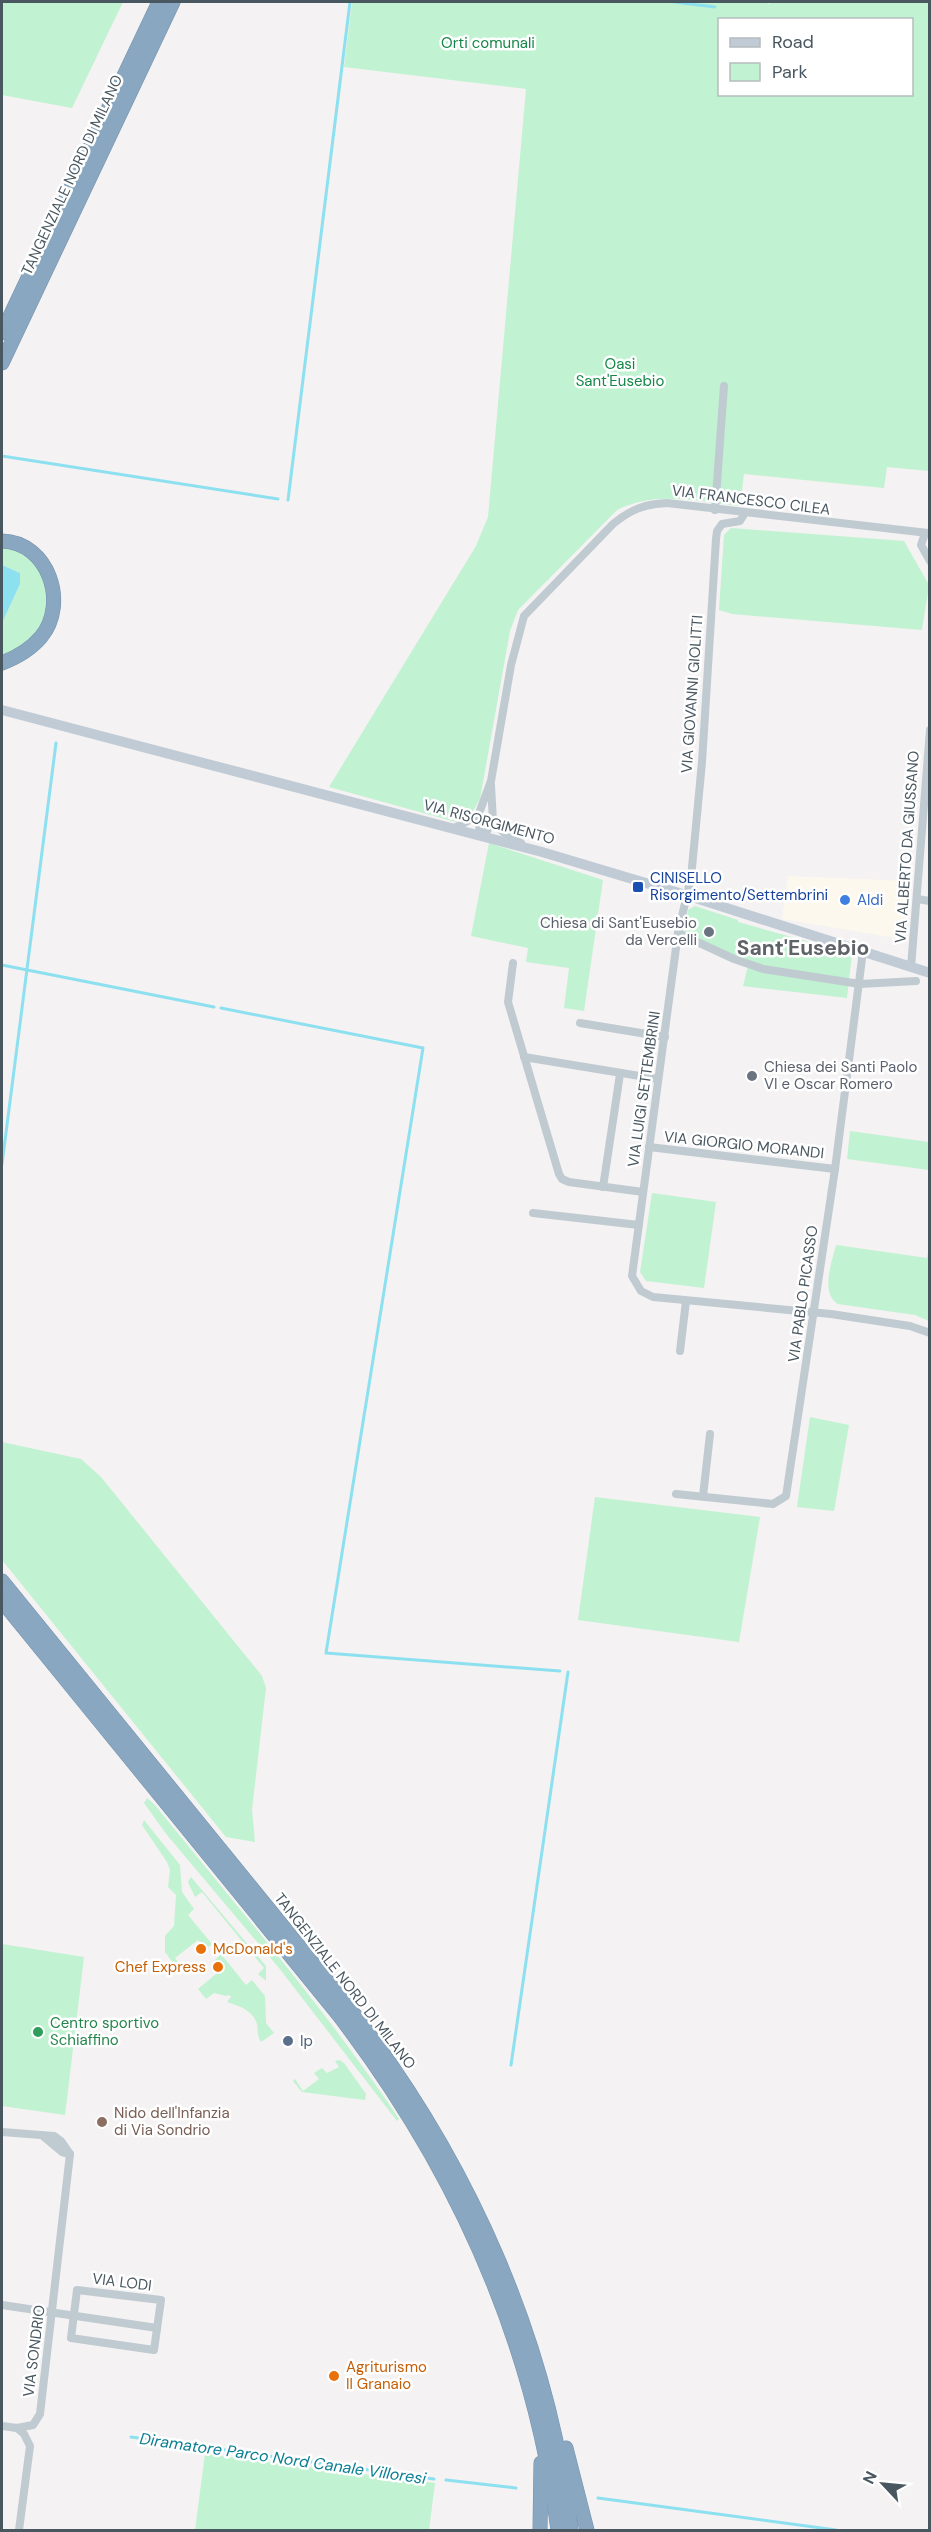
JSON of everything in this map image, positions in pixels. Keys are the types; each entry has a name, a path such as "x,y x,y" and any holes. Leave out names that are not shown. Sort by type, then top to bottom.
{"highway":[{"name":"TANGENZIALE NORD DI MILANO","path":"2,333 159,2"},
{"name":"TANGENZIALE NORD DI MILANO","path":"2,363 173,2"},
{"path":"2,315 44,227 79,170"},
{"path":"2,541 24,547 41,562 49,575 54,600 51,617 40,639 20,654 2,663"},
{"name":"TANGENZIALE NORD DI MILANO","path":"2,1581 328,1981 404,2082 453,2163 494,2248 531,2346 571,2530"},
{"name":"TANGENZIALE NORD DI MILANO","path":"2,1602 325,1998 399,2098 445,2176 484,2258 513,2334 548,2432 558,2530"},
{"path":"540,2530 548,2432"},
{"path":"548,2432 567,2450 587,2530"}],"street":[{"path":"715,510 724,386"},
{"name":"VIA FRANCESCO CILEA","path":"482,835 478,816 491,781 518,634 530,609 613,524 629,511 653,504 929,532"},
{"name":"VIA GIOVANNI GIOLITTI","path":"686,895 691,878 702,762 717,531 722,524 740,520 745,513"},
{"name":"VIA FRANCESCO CILEA","path":"900,530 912,536 921,545"},
{"path":"929,532 921,545 929,558"},
{"name":"VIA RISORGIMENTO","path":"2,705 35,717"},
{"name":"VIA RISORGIMENTO","path":"2,710 482,835 686,895 930,973"},
{"name":"VIA ALBERTO DA GIUSSANO","path":"910,967 926,824 930,730"},
{"name":"VIA FRANCESCO CILEA","path":"491,781 493,821"},
{"path":"454,828 478,816"},
{"path":"482,835 493,821 504,833 530,849"},
{"name":"VIA LUIGI SETTEMBRINI","path":"686,895 678,933 632,1276 637,1286 653,1297 686,1301"},
{"path":"917,899 930,901"},
{"path":"678,933 734,959 763,969 860,984 916,981"},
{"name":"VIA PABLO PICASSO","path":"676,1494 773,1504 786,1496 835,1169 863,951"},
{"path":"513,963 508,997 562,1179 643,1192"},
{"path":"580,1023 665,1038"},
{"path":"524,1057 658,1079"},
{"path":"603,1187 620,1074"},
{"name":"VIA GIORGIO MORANDI","path":"649,1147 835,1169"},
{"path":"533,1213 639,1225"},
{"path":"680,1351 686,1301 814,1312 910,1326 930,1333"},
{"path":"703,1496 710,1434"},
{"name":"VIA SONDRIO","path":"2,2132 57,2138 70,2154 40,2414 33,2425 17,2428"},
{"name":"VIA LODI","path":"77,2290 162,2300 157,2328 154,2350 71,2338 77,2290"},
{"path":"2,2306 157,2328"},
{"path":"2,2426 17,2428 28,2440 30,2452 19,2530"}],"shaded area":[{"name":"Aldi","path":"788,876 906,881 902,939 782,919"}],"green space":[{"path":"2,2 123,2 72,108 2,95"},
{"name":"Oasi Sant'Eusebio","path":"352,2 766,2 769,4 772,2 929,2 929,471 887,467 884,488 744,474 740,506 662,499 647,500 617,510 518,610 510,631 480,799 470,816 456,822 329,787 476,546 488,517 526,89 344,67"},
{"path":"731,528 904,541 929,585 922,630 732,614 719,610 724,535"},
{"path":"2,546 29,554 47,578 48,617 34,639 2,659 2,623 20,584 20,573 2,565"},
{"path":"489,843 603,880 584,1011 564,1008 569,968 526,962 528,948 471,936"},
{"path":"695,906 738,920 738,922 852,954 847,998 743,986 749,962 684,932 688,910"},
{"path":"850,1131 929,1142 929,1170 847,1159"},
{"path":"652,1193 716,1202 704,1288 646,1281 640,1272"},
{"path":"836,1245 927,1258 929,1246 929,1321 915,1315 838,1304 833,1299 828,1285"},
{"path":"810,1417 849,1425 834,1511 797,1507"},
{"path":"2,1442 81,1459 101,1477 262,1676 266,1688 252,1810 255,1842 226,1837 2,1560"},
{"path":"595,1497 760,1517 739,1642 578,1620"},
{"path":"147,1798 311,1998 371,2078 399,2119 397,2121 279,1968 167,1835 144,1803"},
{"path":"144,1820 180,1865 182,1892 194,1909 188,1915 212,1944 206,1949 198,1940 175,1958 179,1964 176,1967 165,1952 165,1936 174,1926 176,1895 168,1887 170,1870 167,1862 142,1825"},
{"path":"191,1877 266,1966 266,1981 258,1974 264,1968 202,1892 195,1897 188,1882"},
{"name":"Centro sportivo Schiaffino","path":"2,1944 84,1957 65,2115 2,2106"},
{"path":"221,1954 246,1985 252,1980 265,1996 266,2023 274,2033 261,2042 255,2019 245,2009 227,2002 231,1997 229,1995 214,1993 206,1999 198,1989 222,1969 215,1960"},
{"path":"339,2060 344,2063 366,2094 365,2100 302,2092 293,2081 295,2079 303,2091 319,2079 314,2073 322,2068 327,2073 339,2067 335,2061"},
{"path":"205,2454 435,2483 429,2530 195,2530"}],"water":[{"path":"2,565 20,573 20,584 2,623"}],"waterway":[{"path":"288,500 350,2"},
{"path":"674,2 715,7"},
{"path":"2,456 278,499"},
{"path":"2,1164 56,743"},
{"path":"2,965 214,1007"},
{"path":"221,1008 423,1048 326,1653 560,1671"},
{"path":"511,2065 568,1672"},
{"name":"Diramatore Parco Nord Canale Villoresi","path":"131,2437 434,2479"},
{"name":"Diramatore Parco Nord Canale Villoresi","path":"446,2480 516,2488"},
{"name":"Diramatore Parco Nord Canale Villoresi","path":"598,2498 836,2530"}],"place":[{"name":"CINISELLO Risorgimento/Settembrini","path":"638,887"},
{"name":"Aldi","path":"845,900"},
{"name":"Chiesa di Sant'Eusebio da Vercelli","path":"709,932"},
{"name":"Chiesa dei Santi Paolo VI e Oscar Romero","path":"752,1076"},
{"name":"McDonald's","path":"201,1949"},
{"name":"Chef Express","path":"218,1967"},
{"name":"Centro sportivo Schiaffino","path":"38,2032"},
{"name":"Ip","path":"288,2041"},
{"name":"Nido dell'Infanzia di Via Sondrio","path":"102,2122"},
{"name":"Agriturismo Il Granaio","path":"334,2376"}],"district":[{"name":"Sant'Eusebio","path":"803,948"}],"park label":[{"name":"Orti comunali","path":"488,43"}]}
